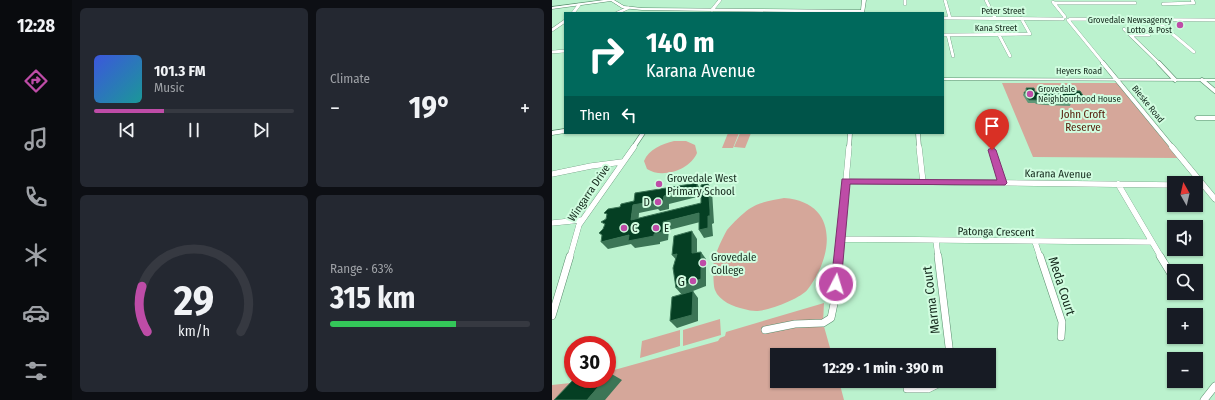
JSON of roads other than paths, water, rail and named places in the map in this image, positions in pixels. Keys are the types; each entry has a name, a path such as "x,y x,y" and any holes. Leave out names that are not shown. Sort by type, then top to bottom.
{"street":[{"path":"552,8 612,0 619,5 628,8 701,11 862,12 864,0"},
{"path":"712,10 720,0"},
{"path":"945,0 950,18"},
{"path":"986,0 995,18"},
{"path":"1164,4 1194,3 1192,0"},
{"path":"1053,1 1135,3"},
{"name":"Bieske Road","path":"1053,1 1066,19 1215,199"},
{"path":"574,12 578,5"},
{"path":"619,12 628,8"},
{"path":"660,12 663,9"},
{"name":"Peter Street","path":"944,18 1215,20"},
{"name":"Kana Street","path":"944,35 1030,34 1021,18"},
{"path":"1157,21 1194,52"},
{"path":"552,30 564,22"},
{"path":"1124,30 1131,35 1175,80"},
{"path":"948,35 953,56"},
{"path":"999,35 1010,56"},
{"path":"1131,35 1150,35"},
{"path":"552,52 564,51"},
{"name":"Heyers Road","path":"944,79 1215,80"},
{"path":"1202,80 1215,91"},
{"path":"1197,118 1215,118"},
{"path":"984,121 1002,183"},
{"path":"552,133 564,131"},
{"name":"Wingarra Drive","path":"552,316 554,303 575,234 581,220 642,134"},
{"path":"765,330 795,324 824,323 831,318 835,299 850,134"},
{"path":"918,134 923,182"},
{"path":"552,174 591,166 622,162"},
{"name":"Karana Avenue","path":"846,181 1167,185"},
{"path":"1118,184 1167,266"},
{"path":"552,223 581,220"},
{"name":"Patonga Crescent","path":"840,239 1152,242"},
{"name":"Marma Court","path":"936,241 949,348"},
{"name":"Meda Court","path":"1035,242 1062,322 1061,337"},
{"path":"1204,400 1215,386"},
{"path":"907,389 930,388"}],"place":[{"name":"Grovedale Newsagency Lotto & Post","path":"1180,25"},
{"name":"Grovedale Neighbourhood House","path":"1030,94"},
{"name":"Grovedale West Primary School","path":"659,184"},
{"name":"D","path":"658,202"},
{"name":"C","path":"624,228"},
{"name":"E","path":"656,228"},
{"name":"Grovedale College","path":"703,263"},
{"name":"G","path":"693,281"}],"park label":[{"name":"John Croft Reserve","path":"1083,120"}]}
